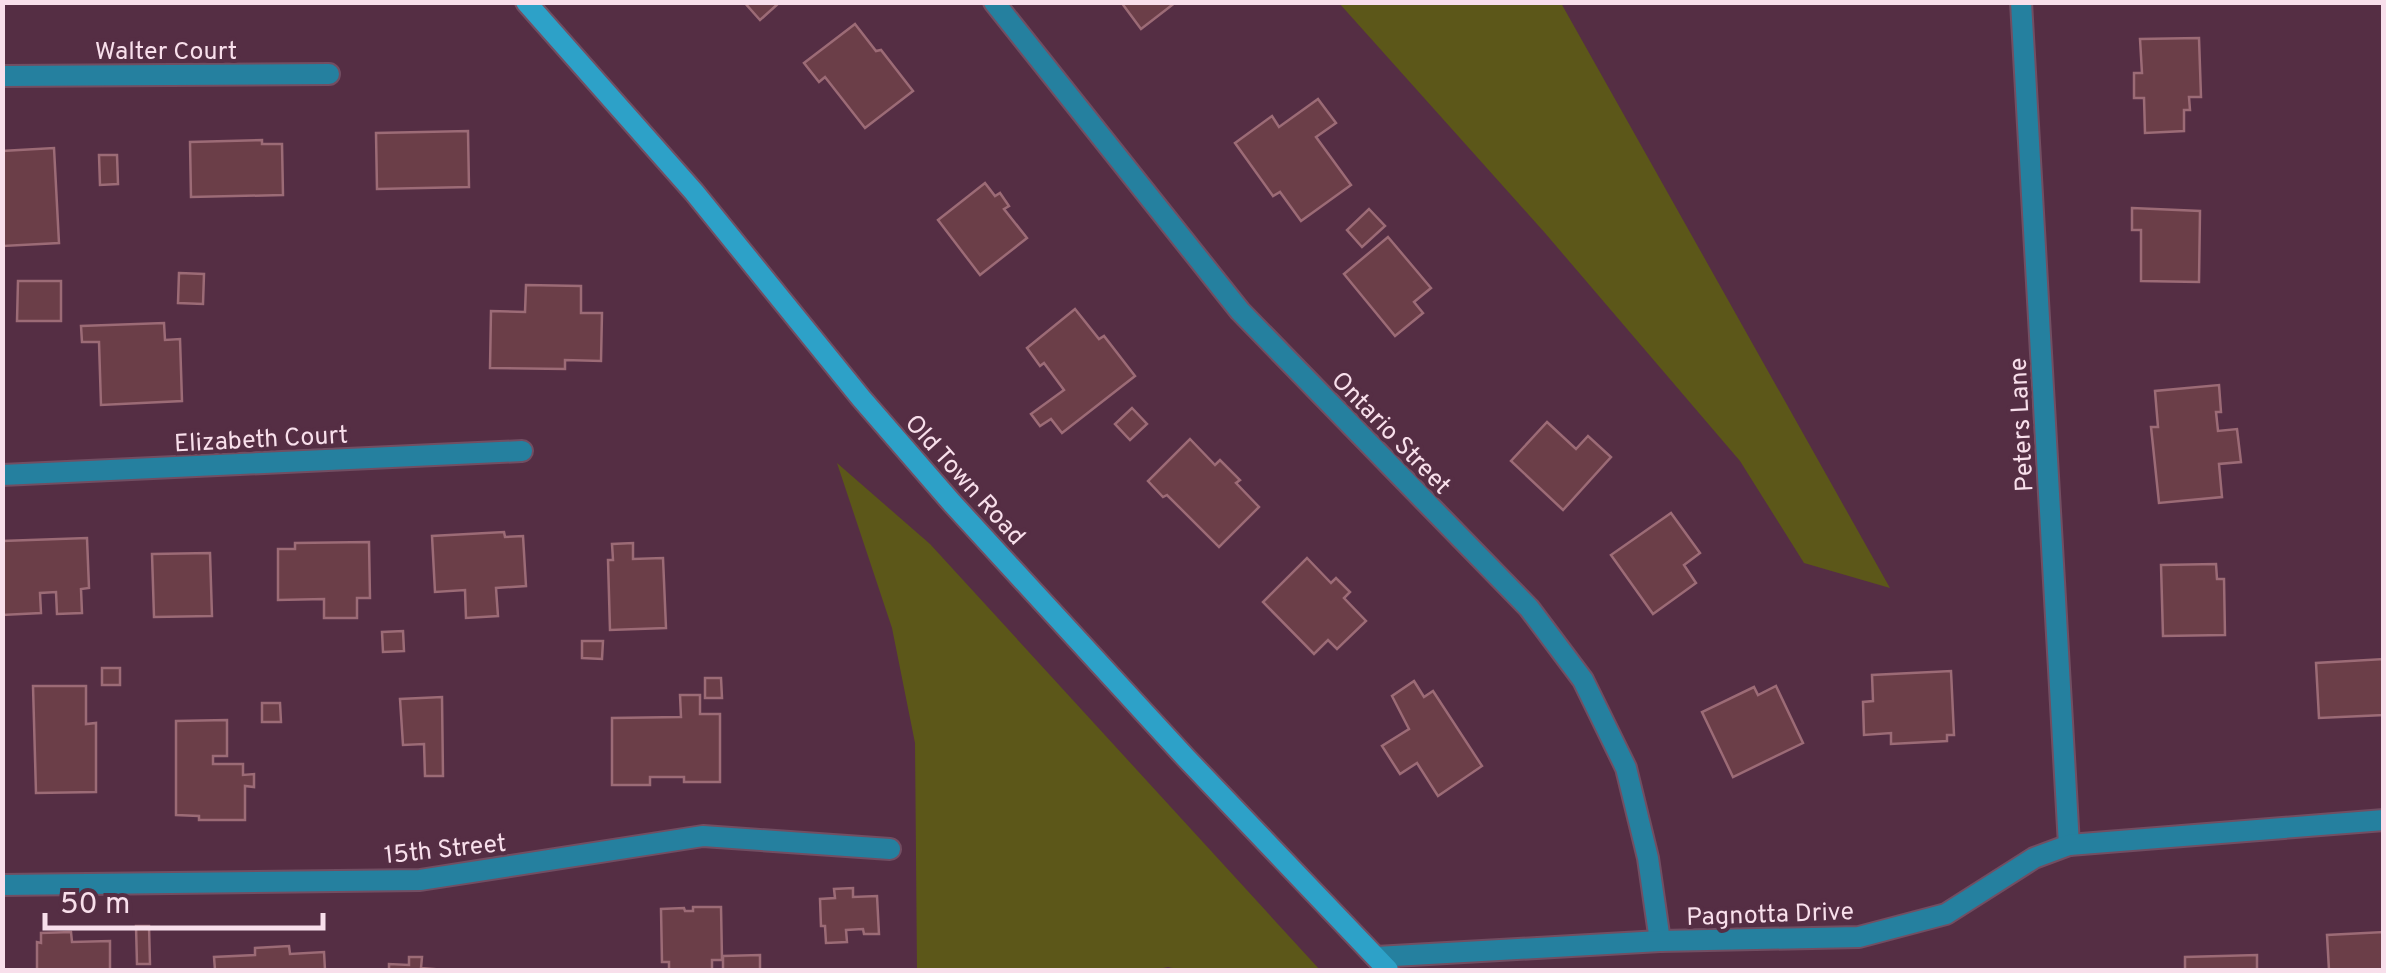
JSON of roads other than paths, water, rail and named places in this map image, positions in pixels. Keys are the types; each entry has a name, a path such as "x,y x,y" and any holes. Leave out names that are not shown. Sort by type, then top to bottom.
{"main road":[{"name":"Old Town Road","path":"526,2 694,192 952,503 1382,964"}],"street":[{"name":"Ontario Street","path":"994,2 1240,311 1529,608 1583,680 1626,768 1648,858 1660,941"},
{"name":"Peters Lane","path":"2021,2 2069,845"},
{"name":"Walter Court","path":"2,76 330,74"},
{"name":"Elizabeth Court","path":"2,476 522,451"},
{"name":"Pagnotta Drive","path":"1382,964 1660,941 1859,937 1946,914 2034,858 2069,845 2384,820"},
{"name":"15th Street","path":"2,885 420,880 703,836 890,849"}]}
